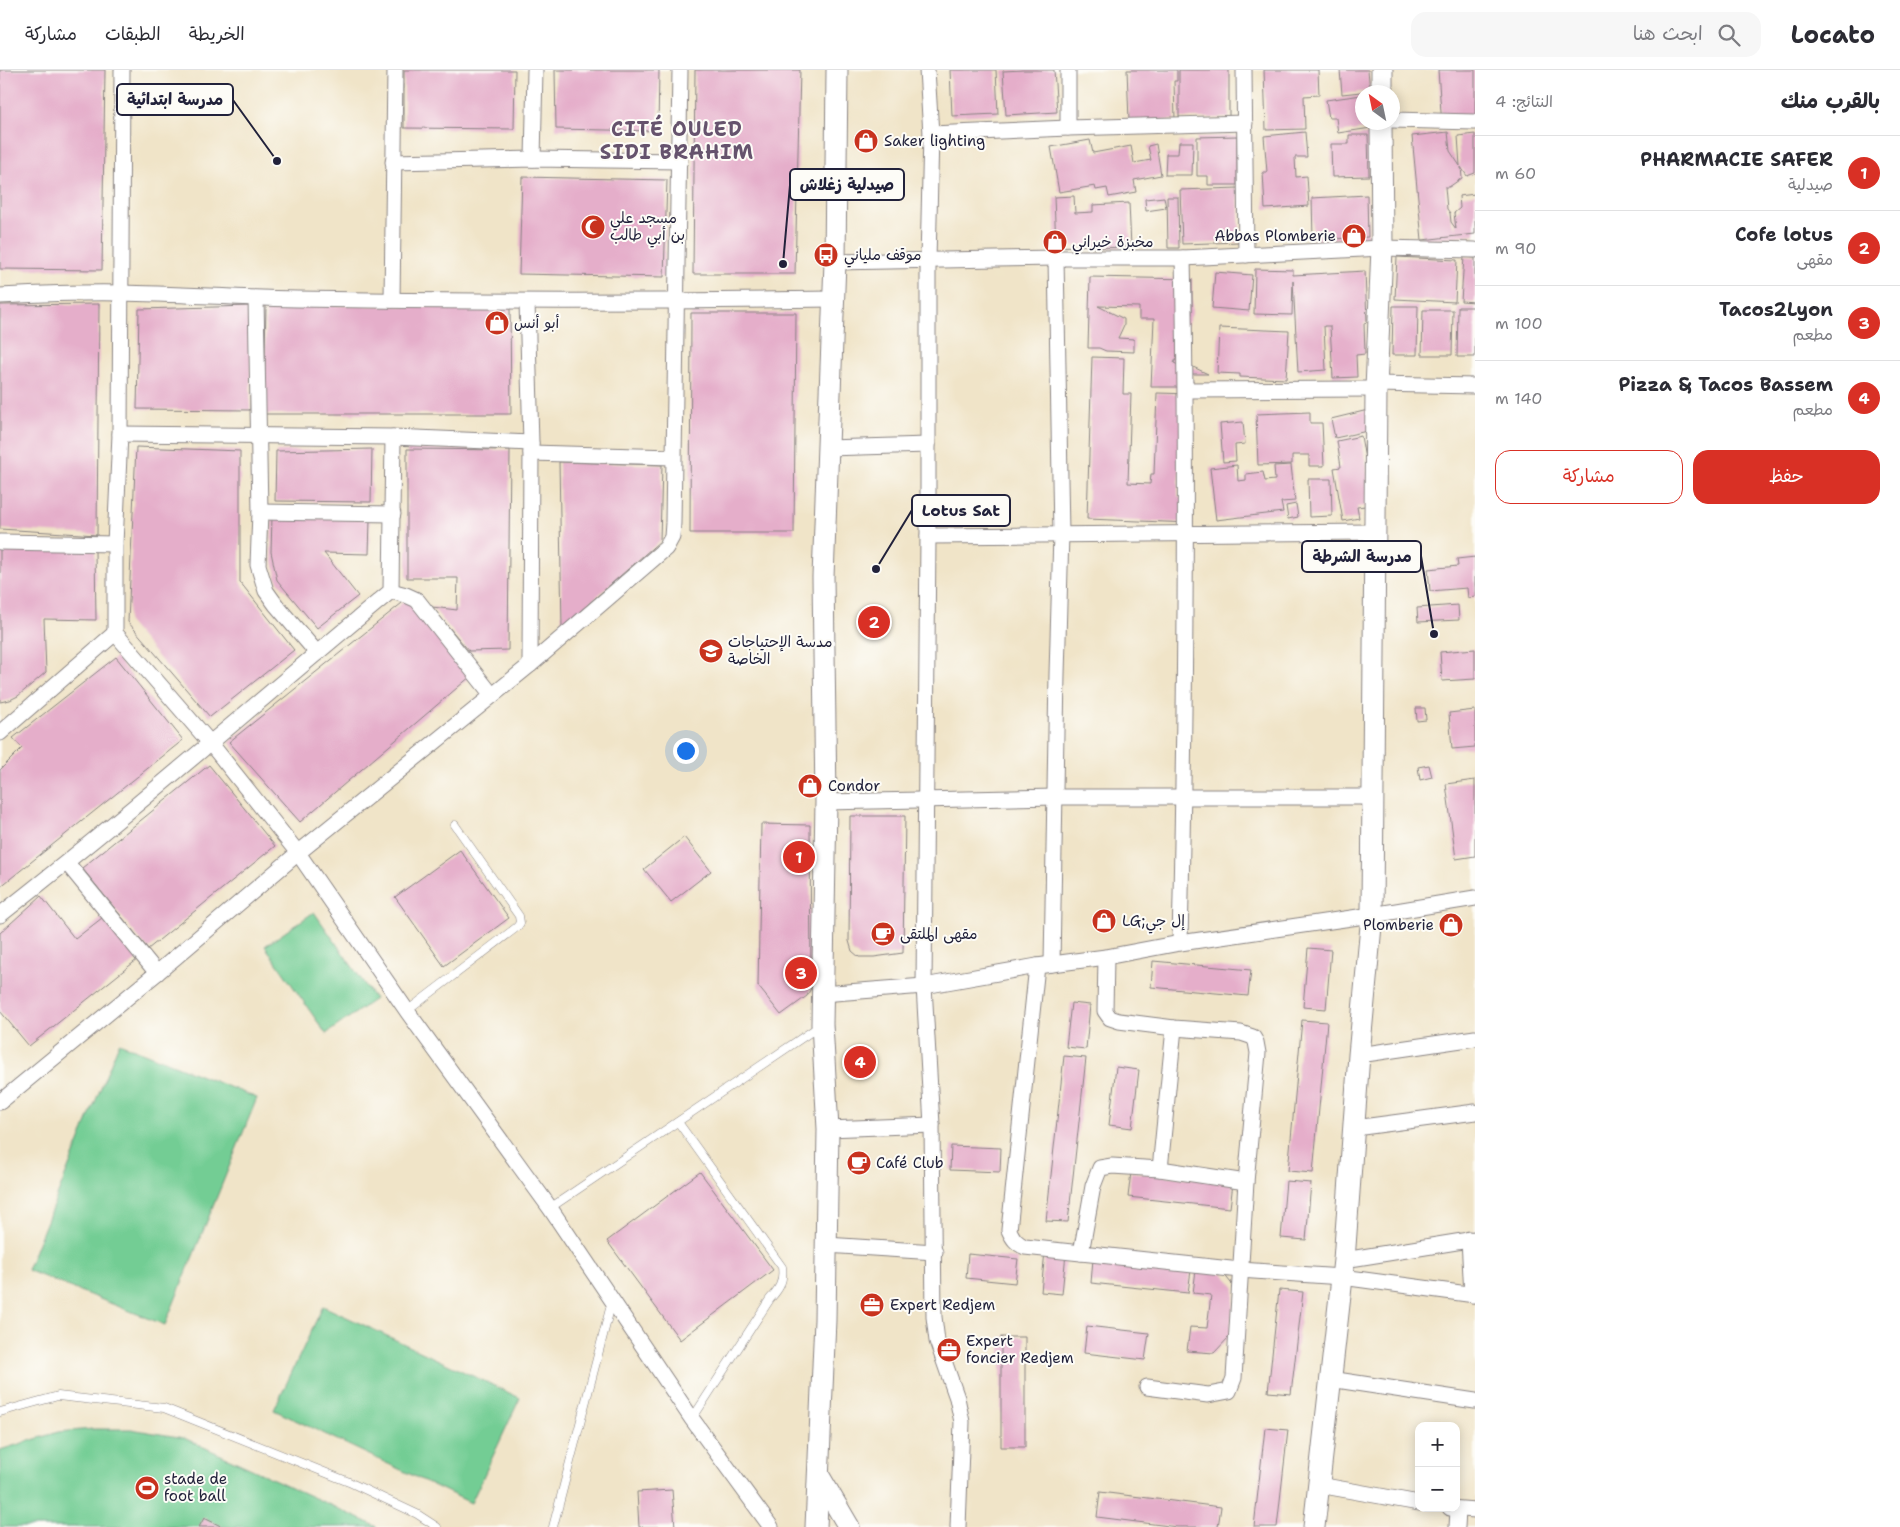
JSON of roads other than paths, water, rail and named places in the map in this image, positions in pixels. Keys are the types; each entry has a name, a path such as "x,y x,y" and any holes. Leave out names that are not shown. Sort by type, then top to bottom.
{"main road":[{"path":"816,1527 828,1129 822,1024 826,802 823,577 835,262 837,70"},
{"path":"1382,70 1382,85"},
{"path":"1314,1527 1343,1269 1359,1055 1372,915 1374,532 1376,386 1382,248 1381,130"},
{"path":"819,1476 849,1527"}],"street":[{"path":"122,70 120,434 115,633 211,744 298,853 407,1011 550,1208 692,1418 771,1527"},
{"path":"392,300 395,70"},
{"path":"533,159 534,70"},
{"path":"0,1102 157,973 298,853 530,665 666,548 672,537 673,522 678,302 680,70"},
{"path":"927,70 931,134 928,261 928,536 924,986 932,1125 935,1252 934,1317 936,1341 957,1398 962,1422 958,1527"},
{"path":"1068,70 1068,128"},
{"path":"1244,70 1246,255"},
{"path":"1400,120 1475,122"},
{"path":"931,134 1245,123"},
{"path":"393,162 533,159 680,161"},
{"path":"835,262 1183,258 1382,248 1475,250"},
{"path":"1056,258 1061,534 1054,797 1045,965 1009,1230 1013,1239 1026,1247 1240,1270 1343,1269 1474,1295 1472,1239 1343,1269"},
{"path":"1180,943 1186,390 1183,258"},
{"path":"0,296 49,293 120,293 256,299 527,302 833,299"},
{"path":"256,299 260,436 258,565 266,591 317,653"},
{"path":"527,302 531,448 530,665"},
{"path":"1186,390 1475,386"},
{"path":"120,434 393,437 531,448 673,456"},
{"path":"0,915 67,863 211,744 391,591 393,437"},
{"path":"827,448 928,445"},
{"path":"260,512 393,514"},
{"path":"928,536 1374,532"},
{"path":"0,542 116,544"},
{"path":"391,591 417,600 492,695"},
{"path":"0,733 115,633"},
{"path":"826,802 1054,797 1372,797"},
{"path":"67,863 157,973"},
{"path":"822,994 924,986 1045,965 1106,957 1180,943 1475,898"},
{"path":"1106,957 1105,1011 1110,1018 1119,1021 1174,1028 1241,1033 1253,1037 1258,1053 1246,1182 1234,1378 1228,1391 1208,1395 1147,1387"},
{"path":"1160,1169 1174,1028"},
{"path":"1359,1055 1475,1038"},
{"path":"1355,1128 1475,1112"},
{"path":"828,1129 932,1125"},
{"path":"1081,1253 1093,1186 1100,1168 1112,1166 1160,1169 1246,1182"},
{"path":"826,1245 935,1252"},
{"path":"1330,1379 1475,1401"},
{"path":"1318,1486 1415,1502"},
{"path":"1460,1509 1475,1510"},
{"path":"1454,1512 1457,1527"}],"lane":[{"path":"407,1011 517,928 520,923 519,916 455,825"},
{"path":"550,1208 822,1024"},
{"path":"678,1122 782,1268 784,1278 779,1289 770,1299 692,1418"},
{"path":"554,1527 612,1299"},
{"path":"0,1412 58,1396 164,1408 349,1482 416,1514 437,1527"}],"place":[{"name":"Saker lighting","path":"866,141"},
{"name":"مدرسة ابتدائية","path":"277,161"},
{"name":"مسجد علي بن أبي طالب","path":"593,227"},
{"name":"Abbas Plomberie","path":"1354,236"},
{"name":"مخبزة خيراني","path":"1055,242"},
{"name":"موقف ملياني","path":"826,255"},
{"name":"صيدلية زغلاش","path":"783,264"},
{"name":"أبو أنس","path":"497,323"},
{"name":"Lotus Sat","path":"876,569"},
{"name":"Cofe lotus","path":"874,622"},
{"name":"مدرسة الشرطة","path":"1434,634"},
{"name":"مدسة الإحتياجات الخاصة","path":"711,651"},
{"name":"Condor","path":"810,786"},
{"name":"PHARMACIE SAFER","path":"799,857"},
{"name":"LG;إل جي","path":"1104,921"},
{"name":"Plomberie","path":"1451,925"},
{"name":"مقهى الملتقى","path":"883,934"},
{"name":"Tacos2Lyon","path":"801,973"},
{"name":"Pizza & Tacos Bassem","path":"860,1062"},
{"name":"Café Club","path":"859,1163"},
{"name":"Expert Redjem","path":"872,1305"},
{"name":"Expert foncier Redjem","path":"949,1350"},
{"name":"stade de foot ball","path":"147,1488"}],"district":[{"name":"CITÉ OULED SIDI BRAHIM","path":"677,140"}]}
